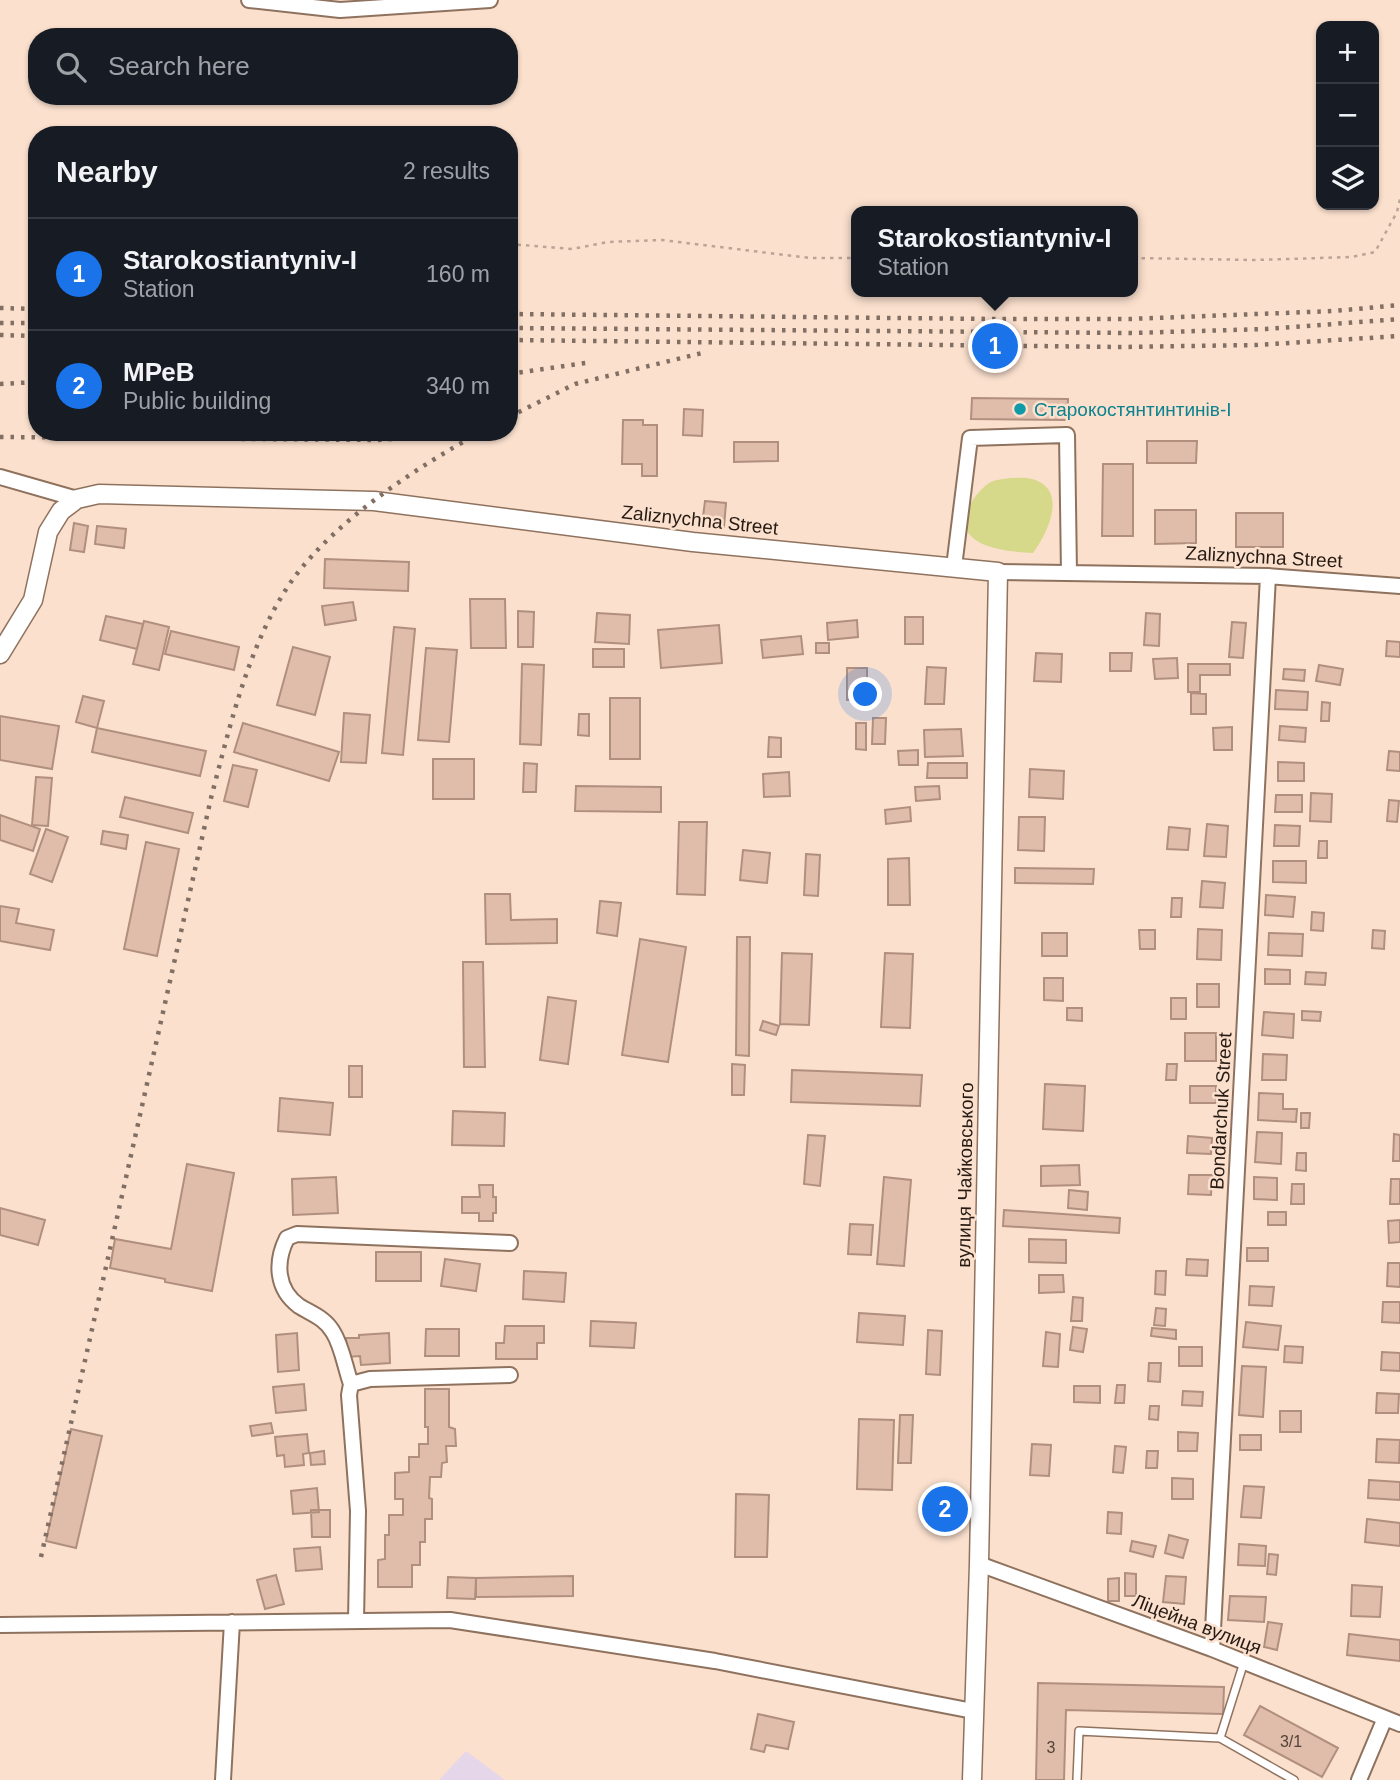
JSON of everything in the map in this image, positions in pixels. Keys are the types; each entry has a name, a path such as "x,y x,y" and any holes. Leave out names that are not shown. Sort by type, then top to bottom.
{"street":[{"path":"249,0 340,10 490,0"},
{"path":"954,567 970,438 1067,435 1069,573"},
{"name":"Zaliznychna Street","path":"0,477 77,499 99,494 374,501 693,542 998,572 1268,576 1400,586"},
{"path":"0,654 33,600 48,532 61,512 77,499"},
{"name":"вулиця Чайковського","path":"972,1780 979,1564 998,572"},
{"name":"Bondarchuk Street","path":"1212,1649 1268,576"},
{"path":"356,1621 358,1511 349,1395 351,1384 334,1333 321,1317 288,1297 281,1285 279,1259 287,1238 297,1234 510,1243"},
{"path":"351,1384 370,1379 510,1375"},
{"name":"Ліцейна вулиця","path":"979,1564 1212,1649 1400,1724"},
{"path":"0,1625 450,1620 715,1661 973,1711"},
{"path":"223,1780 232,1622"},
{"path":"1359,1780 1385,1718"}],"lane":[{"path":"1220,1738 1244,1662"},
{"path":"1077,1780 1079,1731 1220,1738 1294,1780"}],"path":[{"path":"1138,258 1254,260 1352,257 1375,252 1397,212 1400,199"},
{"path":"518,245 572,249 608,242 662,240 810,258 851,258"}],"shaded area":[{"path":"466,1751 505,1780 439,1780"}],"green space":[{"path":"1010,478 1032,479 1043,484 1050,492 1053,502 1049,523 1033,553 991,547 976,540 966,529 966,514 978,493 991,482"}],"building":[{"name":"Старокостянтинтинів-І","path":"972,398 1068,399 1067,420 971,419"},
{"path":"684,409 703,410 702,436 683,435"},
{"path":"623,420 643,420 643,425 657,425 657,476 642,476 642,464 622,464"},
{"path":"1147,441 1197,441 1196,463 1147,463"},
{"path":"734,442 778,442 778,461 734,462"},
{"path":"1103,464 1133,464 1133,536 1102,536"},
{"path":"705,501 726,503 724,527 702,525"},
{"path":"1155,510 1196,510 1196,543 1155,544"},
{"path":"1236,513 1283,513 1283,547 1236,547"},
{"path":"74,523 88,526 84,552 70,550"},
{"path":"97,526 126,529 124,548 95,544"},
{"path":"325,559 409,562 408,591 324,588"},
{"path":"470,599 505,599 506,648 471,648"},
{"path":"353,602 356,620 325,625 322,606"},
{"path":"518,611 534,612 533,647 518,647"},
{"path":"597,613 630,615 629,644 595,642"},
{"path":"1146,613 1160,614 1159,646 1144,645"},
{"path":"106,616 143,624 137,649 100,640"},
{"path":"905,617 923,617 923,644 905,644"},
{"path":"857,620 858,637 828,640 827,623"},
{"path":"144,621 169,627 159,670 133,664"},
{"path":"1232,622 1246,623 1243,658 1229,657"},
{"path":"719,625 722,663 661,668 658,630"},
{"path":"394,627 415,629 403,755 382,753"},
{"path":"171,631 239,647 234,670 165,654"},
{"path":"801,636 803,654 763,658 761,640"},
{"path":"1387,641 1400,642 1400,657 1386,656"},
{"path":"816,643 829,643 829,653 816,653"},
{"path":"293,647 330,657 315,715 277,705"},
{"path":"426,648 457,650 449,742 418,740"},
{"path":"593,649 624,649 624,667 593,667"},
{"path":"1036,653 1062,654 1061,682 1034,681"},
{"path":"1110,653 1132,653 1131,671 1110,671"},
{"path":"1177,658 1178,678 1155,679 1153,659"},
{"path":"522,664 544,665 541,745 520,744"},
{"path":"1188,664 1230,664 1230,675 1200,675 1200,692 1188,692"},
{"path":"1319,665 1343,669 1340,685 1316,681"},
{"path":"927,667 946,668 944,704 925,704"},
{"path":"847,668 867,668 867,700 847,700"},
{"path":"1284,669 1305,670 1304,681 1283,679"},
{"path":"1276,690 1308,692 1307,710 1275,709"},
{"path":"1191,693 1206,694 1206,714 1191,714"},
{"path":"83,696 104,701 97,728 76,722"},
{"path":"610,698 640,698 640,759 610,759"},
{"path":"1322,702 1330,703 1329,721 1321,721"},
{"path":"344,713 370,715 366,763 341,762"},
{"path":"579,714 589,714 589,736 578,735"},
{"path":"0,716 59,726 52,769 0,760"},
{"path":"873,718 886,718 885,744 872,744"},
{"path":"243,723 339,752 329,781 234,752"},
{"path":"856,723 866,723 866,750 856,749"},
{"path":"1280,726 1306,728 1305,742 1279,740"},
{"path":"1232,727 1232,750 1214,750 1213,728"},
{"path":"97,728 206,751 200,776 92,752"},
{"path":"961,729 963,756 925,757 924,730"},
{"path":"769,737 781,738 781,757 768,757"},
{"path":"918,750 918,765 899,765 898,751"},
{"path":"1389,751 1400,752 1400,771 1387,770"},
{"path":"433,759 474,759 474,799 433,799"},
{"path":"1278,762 1304,763 1304,781 1278,781"},
{"path":"524,763 537,764 536,792 523,792"},
{"path":"928,763 967,763 967,778 927,778"},
{"path":"233,765 257,770 248,807 224,801"},
{"path":"1030,769 1064,771 1063,799 1029,797"},
{"path":"789,772 790,796 764,797 763,774"},
{"path":"36,777 52,778 48,826 32,825"},
{"path":"576,786 661,787 661,812 575,811"},
{"path":"939,786 940,799 916,801 915,787"},
{"path":"1311,793 1332,794 1331,822 1310,821"},
{"path":"1276,795 1302,795 1302,812 1275,812"},
{"path":"125,797 193,813 188,833 120,817"},
{"path":"1389,800 1399,801 1397,822 1387,821"},
{"path":"910,807 911,821 886,824 885,810"},
{"path":"0,815 40,829 33,851 0,840"},
{"path":"1019,817 1045,817 1044,851 1018,850"},
{"path":"679,822 707,822 705,895 677,894"},
{"path":"1207,824 1228,826 1226,857 1204,856"},
{"path":"1275,825 1300,826 1299,846 1274,846"},
{"path":"1169,827 1190,829 1188,850 1167,849"},
{"path":"46,829 68,837 52,882 30,874"},
{"path":"103,831 128,835 126,849 101,844"},
{"path":"1319,841 1327,841 1327,858 1318,858"},
{"path":"146,842 179,849 157,956 124,949"},
{"path":"743,850 770,853 767,883 740,880"},
{"path":"806,854 820,855 818,896 804,895"},
{"path":"909,858 910,905 888,905 888,859"},
{"path":"1273,861 1306,861 1306,883 1273,882"},
{"path":"1015,868 1094,869 1093,884 1015,883"},
{"path":"1202,881 1225,883 1223,908 1200,907"},
{"path":"485,894 510,894 511,920 557,919 557,943 486,944"},
{"path":"1266,895 1295,897 1293,917 1265,915"},
{"path":"1172,898 1182,898 1181,917 1171,917"},
{"path":"600,901 621,903 617,936 597,933"},
{"path":"0,906 19,909 16,923 54,930 50,950 0,941"},
{"path":"1312,912 1324,913 1323,931 1311,930"},
{"path":"1198,929 1222,930 1221,960 1197,959"},
{"path":"1139,930 1155,930 1155,949 1140,949"},
{"path":"1373,930 1385,931 1384,949 1372,948"},
{"path":"1042,933 1067,933 1067,956 1042,956"},
{"path":"1269,933 1303,934 1302,956 1268,955"},
{"path":"737,937 750,937 749,1056 736,1055"},
{"path":"640,939 686,947 668,1062 622,1055"},
{"path":"782,953 812,954 809,1025 780,1024"},
{"path":"885,953 913,954 910,1028 881,1027"},
{"path":"463,962 483,962 485,1067 464,1067"},
{"path":"1265,969 1290,970 1290,984 1265,984"},
{"path":"1306,972 1326,973 1325,985 1305,984"},
{"path":"1044,978 1063,978 1063,1001 1044,1000"},
{"path":"1197,984 1219,984 1219,1007 1197,1007"},
{"path":"548,997 576,1001 568,1064 540,1060"},
{"path":"1171,998 1186,998 1186,1019 1171,1019"},
{"path":"1067,1008 1082,1008 1082,1021 1067,1020"},
{"path":"1302,1011 1321,1012 1320,1021 1302,1020"},
{"path":"1264,1012 1294,1014 1293,1038 1262,1035"},
{"path":"763,1021 779,1026 776,1035 760,1030"},
{"path":"1185,1033 1216,1033 1216,1061 1185,1061"},
{"path":"1263,1054 1287,1055 1286,1080 1262,1080"},
{"path":"732,1064 745,1065 744,1095 732,1095"},
{"path":"1167,1064 1177,1064 1176,1080 1166,1080"},
{"path":"349,1066 362,1066 362,1097 349,1097"},
{"path":"792,1070 922,1075 920,1106 791,1102"},
{"path":"1045,1084 1085,1086 1083,1131 1043,1129"},
{"path":"1190,1086 1216,1086 1216,1103 1190,1103"},
{"path":"1259,1093 1283,1094 1283,1109 1297,1109 1296,1122 1258,1120"},
{"path":"280,1098 333,1103 330,1135 278,1131"},
{"path":"453,1111 505,1113 504,1146 452,1145"},
{"path":"1301,1113 1310,1113 1309,1128 1301,1128"},
{"path":"1257,1132 1282,1133 1281,1164 1255,1162"},
{"path":"1394,1134 1400,1135 1400,1161 1393,1161"},
{"path":"808,1135 825,1136 820,1186 804,1184"},
{"path":"1188,1136 1212,1138 1211,1154 1187,1153"},
{"path":"1297,1153 1306,1153 1306,1171 1296,1170"},
{"path":"187,1164 234,1173 212,1291 110,1268 115,1239 171,1249"},
{"path":"1079,1165 1080,1185 1041,1186 1041,1166"},
{"path":"1189,1175 1212,1175 1211,1195 1188,1194"},
{"path":"336,1177 338,1213 293,1215 292,1179"},
{"path":"884,1177 911,1180 904,1266 877,1264"},
{"path":"1254,1177 1277,1178 1277,1200 1254,1199"},
{"path":"1391,1179 1400,1179 1400,1204 1390,1204"},
{"path":"1292,1184 1304,1184 1304,1204 1291,1204"},
{"path":"479,1185 493,1185 496,1213 493,1213 493,1221 479,1221 479,1213 462,1213 462,1197 480,1197"},
{"path":"1069,1190 1088,1192 1087,1210 1068,1208"},
{"path":"0,1208 45,1220 38,1245 0,1235"},
{"path":"1004,1210 1120,1218 1119,1233 1003,1226"},
{"path":"1268,1212 1286,1212 1286,1225 1268,1225"},
{"path":"1400,1220 1400,1242 1389,1243 1388,1221"},
{"path":"850,1224 873,1225 871,1255 848,1254"},
{"path":"1029,1239 1066,1240 1066,1263 1029,1262"},
{"path":"1247,1248 1268,1248 1268,1261 1247,1261"},
{"path":"376,1252 421,1252 421,1281 376,1281"},
{"path":"445,1259 480,1264 476,1291 441,1286"},
{"path":"1187,1259 1208,1260 1207,1276 1186,1275"},
{"path":"1388,1263 1400,1263 1400,1287 1387,1286"},
{"path":"524,1271 566,1273 564,1302 523,1299"},
{"path":"1156,1271 1166,1271 1165,1295 1155,1294"},
{"path":"1039,1275 1063,1275 1064,1292 1039,1293"},
{"path":"1250,1286 1274,1287 1272,1306 1249,1305"},
{"path":"1073,1297 1083,1298 1082,1321 1071,1321"},
{"path":"1383,1302 1400,1302 1400,1323 1382,1322"},
{"path":"1156,1308 1166,1309 1165,1326 1154,1325"},
{"path":"859,1313 905,1316 903,1345 857,1342"},
{"path":"591,1321 636,1323 634,1348 590,1346"},
{"path":"1246,1322 1281,1326 1278,1350 1243,1347"},
{"path":"505,1326 544,1326 544,1343 537,1343 537,1359 496,1359 496,1343 504,1343"},
{"path":"1073,1327 1087,1329 1083,1352 1070,1350"},
{"path":"1152,1328 1176,1330 1176,1339 1151,1336"},
{"path":"426,1329 459,1329 459,1356 425,1356"},
{"path":"928,1330 942,1331 940,1375 926,1374"},
{"path":"1046,1332 1060,1334 1058,1367 1043,1366"},
{"path":"297,1333 299,1370 278,1372 276,1335"},
{"path":"389,1333 390,1363 361,1365 360,1356 347,1357 346,1338"},
{"path":"1285,1346 1303,1347 1302,1363 1284,1362"},
{"path":"1179,1347 1202,1347 1202,1366 1179,1366"},
{"path":"1382,1352 1400,1353 1400,1371 1381,1370"},
{"path":"1149,1363 1161,1363 1160,1382 1148,1381"},
{"path":"1242,1366 1266,1367 1263,1417 1239,1415"},
{"path":"304,1384 306,1410 276,1413 273,1387"},
{"path":"1117,1385 1125,1385 1124,1403 1115,1403"},
{"path":"1074,1386 1100,1386 1100,1403 1074,1402"},
{"path":"425,1389 449,1389 449,1427 455,1429 456,1446 446,1446 447,1462 442,1463 441,1477 430,1477 432,1519 425,1519 425,1542 420,1542 420,1565 412,1565 412,1587 378,1587 378,1560 385,1559 385,1535 389,1535 389,1515 403,1515 403,1499 395,1499 395,1473 409,1472 409,1457 419,1457 419,1444 428,1444"},
{"path":"1183,1391 1203,1392 1202,1406 1182,1405"},
{"path":"1377,1393 1399,1394 1398,1413 1376,1413"},
{"path":"1150,1406 1159,1406 1158,1420 1149,1419"},
{"path":"1280,1411 1301,1411 1301,1432 1280,1432"},
{"path":"900,1415 913,1415 911,1463 898,1463"},
{"path":"859,1419 894,1420 892,1490 857,1489"},
{"path":"271,1423 273,1433 252,1436 250,1426"},
{"path":"71,1429 102,1436 76,1548 46,1541"},
{"path":"1178,1432 1198,1433 1197,1451 1178,1451"},
{"path":"307,1434 309,1453 303,1454 304,1465 285,1467 284,1455 277,1456 275,1437"},
{"path":"1240,1435 1261,1435 1261,1450 1240,1450"},
{"path":"1377,1439 1400,1440 1399,1463 1376,1462"},
{"path":"1032,1444 1051,1445 1049,1476 1030,1475"},
{"path":"1115,1446 1126,1447 1123,1473 1113,1472"},
{"path":"324,1451 325,1464 311,1465 310,1453"},
{"path":"1147,1451 1158,1451 1157,1468 1146,1468"},
{"path":"1172,1478 1193,1479 1193,1499 1172,1499"},
{"path":"1369,1480 1400,1482 1400,1500 1368,1498"},
{"path":"1244,1486 1264,1487 1261,1518 1241,1517"},
{"path":"317,1488 319,1512 293,1514 291,1491"},
{"path":"736,1494 769,1495 767,1557 735,1557"},
{"path":"311,1510 330,1510 330,1537 312,1537"},
{"path":"1108,1512 1122,1513 1121,1534 1107,1533"},
{"path":"1367,1519 1400,1523 1400,1546 1365,1542"},
{"path":"1169,1535 1188,1540 1183,1558 1165,1553"},
{"path":"1132,1541 1156,1546 1153,1557 1130,1551"},
{"path":"1239,1544 1266,1546 1265,1566 1238,1565"},
{"path":"320,1547 322,1569 296,1571 294,1549"},
{"path":"1269,1554 1278,1555 1276,1575 1267,1574"},
{"path":"1125,1573 1136,1574 1136,1596 1125,1596"},
{"path":"276,1575 284,1604 265,1609 257,1580"},
{"path":"573,1576 573,1596 476,1597 476,1578"},
{"path":"1166,1576 1186,1577 1184,1604 1163,1602"},
{"path":"448,1577 476,1578 475,1599 447,1598"},
{"path":"1119,1578 1119,1601 1108,1601 1108,1579"},
{"path":"1352,1585 1382,1587 1380,1617 1351,1616"},
{"path":"1230,1596 1266,1597 1264,1622 1228,1620"},
{"path":"1268,1622 1282,1624 1277,1650 1264,1647"},
{"path":"1349,1634 1400,1640 1400,1661 1347,1655"},
{"path":"1038,1683 1224,1687 1223,1714 1066,1710 1064,1780 1036,1780"},
{"path":"1260,1706 1338,1748 1322,1777 1244,1735"},
{"path":"758,1714 794,1722 788,1749 766,1745 764,1752 751,1749"}],"railway":[{"path":"518,314 1129,319 1334,311 1400,305"},
{"path":"0,308 28,309"},
{"path":"518,328 1132,333 1266,329 1400,319"},
{"path":"0,323 28,323"},
{"path":"0,335 28,336"},
{"path":"518,340 1121,347 1256,345 1400,336"},
{"path":"518,412 575,384 702,353"},
{"path":"518,373 592,362"},
{"path":"0,384 28,382"},
{"path":"0,437 28,437"},
{"path":"41,1557 211,798 234,713 253,657 278,603 311,557 379,496 465,441"}],"place":[{"name":"Starokostiantyniv-I","path":"995,346"},
{"name":"Старокостянтинтинів-І","path":"1020,409"},
{"name":"МРеВ","path":"945,1509"}]}
